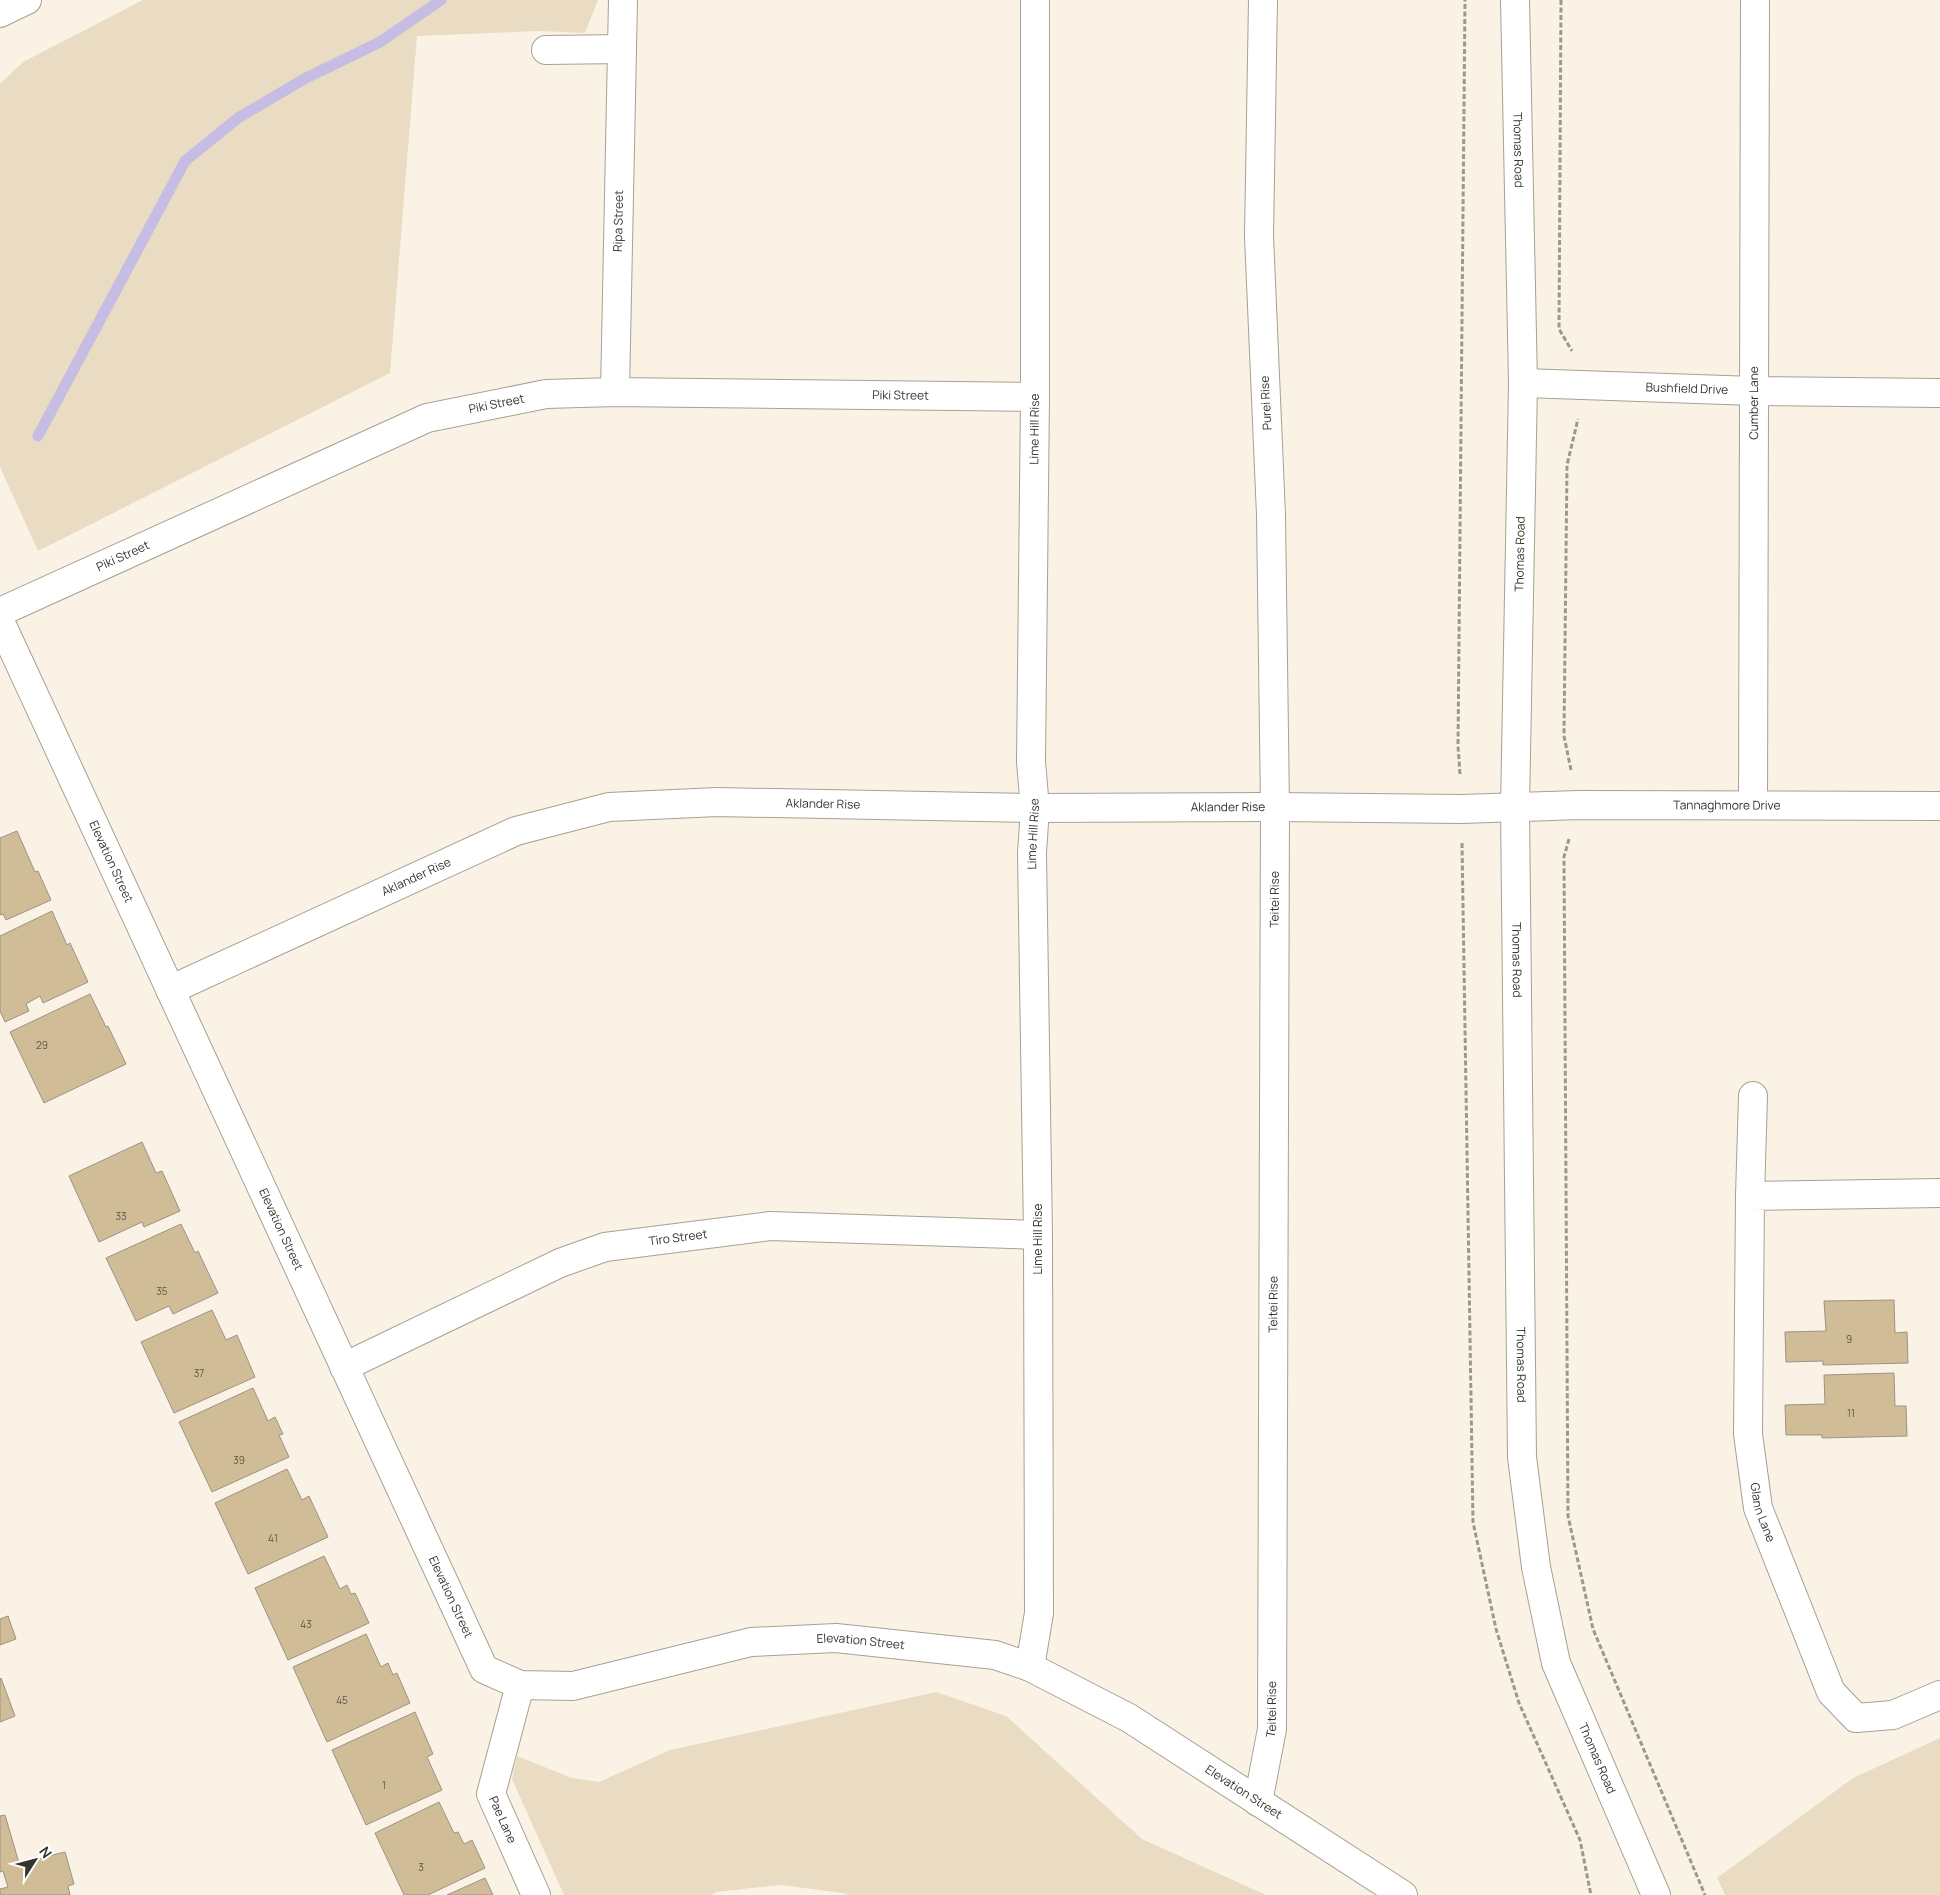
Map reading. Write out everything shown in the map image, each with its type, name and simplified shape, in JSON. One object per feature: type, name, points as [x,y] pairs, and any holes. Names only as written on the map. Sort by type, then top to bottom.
[{"type":"street","points":[[0,12],[27,0]]},
{"type":"street","name":"Ripa Street","points":[[615,392],[623,0]]},
{"type":"street","name":"Lime Hill Rise","points":[[1030,1667],[1039,1613],[1038,1235],[1032,853],[1034,808],[1031,762],[1035,397],[1035,0]]},
{"type":"street","name":"Purei Rise","points":[[1263,0],[1259,236],[1271,515],[1276,807]]},
{"type":"street","name":"Thomas Road","points":[[1515,0],[1523,383],[1515,808],[1522,1457],[1536,1567],[1556,1662],[1656,1895]]},
{"type":"street","name":"Cumber Lane","points":[[1753,804],[1755,0]]},
{"type":"street","points":[[546,50],[622,49]]},
{"type":"street","name":"Bushfield Drive","points":[[1523,383],[1754,391],[1940,392]]},
{"type":"street","name":"Piki Street","points":[[0,612],[427,418],[546,394],[615,392],[1035,397]]},
{"type":"street","name":"Elevation Street","points":[[0,621],[484,1670],[520,1685],[573,1686],[751,1642],[836,1638],[995,1655],[1030,1667],[1129,1718],[1404,1895]]},
{"type":"street","name":"Aklander Rise","points":[[170,990],[516,831],[609,807],[717,802],[1034,808],[1515,808]]},
{"type":"street","name":"Tannaghmore Drive","points":[[1515,808],[1579,805],[1753,804],[1940,806]]},
{"type":"street","name":"Teitei Rise","points":[[1258,1802],[1272,1729],[1276,807]]},
{"type":"street","name":"Glann Lane","points":[[1753,1096],[1750,1196],[1748,1434],[1758,1508],[1831,1692],[1856,1718],[1894,1715],[1940,1695]]},
{"type":"street","points":[[1750,1196],[1940,1194]]},
{"type":"street","name":"Tiro Street","points":[[344,1367],[560,1263],[605,1247],[770,1226],[1038,1235]]},
{"type":"street","name":"Pae Lane","points":[[520,1685],[490,1794],[536,1895]]},
{"type":"path","points":[[1465,0],[1458,746],[1462,809],[1473,1522],[1496,1628],[1519,1703],[1580,1840],[1591,1895]]},
{"type":"path","points":[[1561,0],[1560,329],[1573,352],[1566,384],[1578,418],[1567,465],[1564,736],[1579,805],[1564,857],[1568,1516],[1593,1629],[1704,1895]]},
{"type":"shaded area","points":[[143,0],[598,0],[585,33],[539,31],[417,36],[390,373],[38,551],[0,467],[0,84],[23,62]]},
{"type":"shaded area","points":[[936,1692],[1006,1716],[1142,1839],[1266,1895],[848,1895],[781,1885],[716,1892],[711,1895],[564,1895],[512,1779],[517,1756],[572,1778],[599,1782],[670,1750]]},
{"type":"shaded area","points":[[1940,1738],[1940,1895],[1725,1895],[1717,1878],[1853,1778]]},
{"type":"building","points":[[17,831],[35,872],[38,871],[51,900],[6,920],[3,914],[0,915],[0,838]]},
{"type":"building","points":[[52,911],[67,945],[70,943],[88,982],[43,1003],[40,996],[26,1004],[29,1011],[5,1022],[0,1011],[0,936]]},
{"type":"building","points":[[90,994],[126,1064],[44,1103],[10,1032]]},
{"type":"building","points":[[142,1142],[156,1173],[162,1171],[180,1211],[144,1227],[142,1222],[99,1242],[69,1176]]},
{"type":"building","points":[[181,1224],[195,1253],[198,1251],[218,1293],[173,1314],[169,1306],[136,1321],[106,1258]]},
{"type":"building","points":[[1894,1300],[1895,1333],[1907,1332],[1908,1363],[1823,1365],[1823,1361],[1786,1362],[1785,1332],[1826,1331],[1824,1301]]},
{"type":"building","points":[[212,1310],[226,1340],[237,1335],[255,1377],[174,1413],[141,1342]]},
{"type":"building","points":[[1894,1373],[1895,1406],[1906,1406],[1907,1436],[1822,1438],[1822,1435],[1786,1435],[1785,1405],[1825,1404],[1824,1375]]},
{"type":"building","points":[[253,1388],[268,1421],[275,1417],[283,1434],[279,1435],[289,1457],[212,1492],[179,1422]]},
{"type":"building","points":[[287,1469],[302,1500],[309,1496],[328,1537],[248,1574],[215,1503]]},
{"type":"building","points":[[324,1556],[340,1589],[347,1585],[351,1594],[355,1593],[369,1623],[288,1660],[255,1588]]},
{"type":"building","points":[[8,1616],[16,1639],[0,1645],[0,1619]]},
{"type":"building","points":[[366,1634],[381,1667],[388,1663],[393,1675],[397,1673],[410,1703],[327,1742],[293,1667]]},
{"type":"building","points":[[0,1679],[15,1716],[0,1722]]},
{"type":"building","points":[[415,1712],[433,1754],[427,1757],[442,1790],[366,1825],[332,1750]]},
{"type":"building","points":[[439,1802],[454,1833],[458,1832],[464,1844],[472,1840],[485,1868],[428,1895],[404,1895],[375,1833]]},
{"type":"building","points":[[5,1815],[19,1863],[65,1852],[74,1884],[68,1886],[70,1895],[0,1895],[0,1889],[8,1887],[3,1871],[0,1872],[0,1816]]},
{"type":"building","points":[[485,1878],[493,1895],[447,1895]]},
{"type":"waterway","points":[[38,436],[185,161],[238,118],[304,79],[380,42],[441,0]]}]
